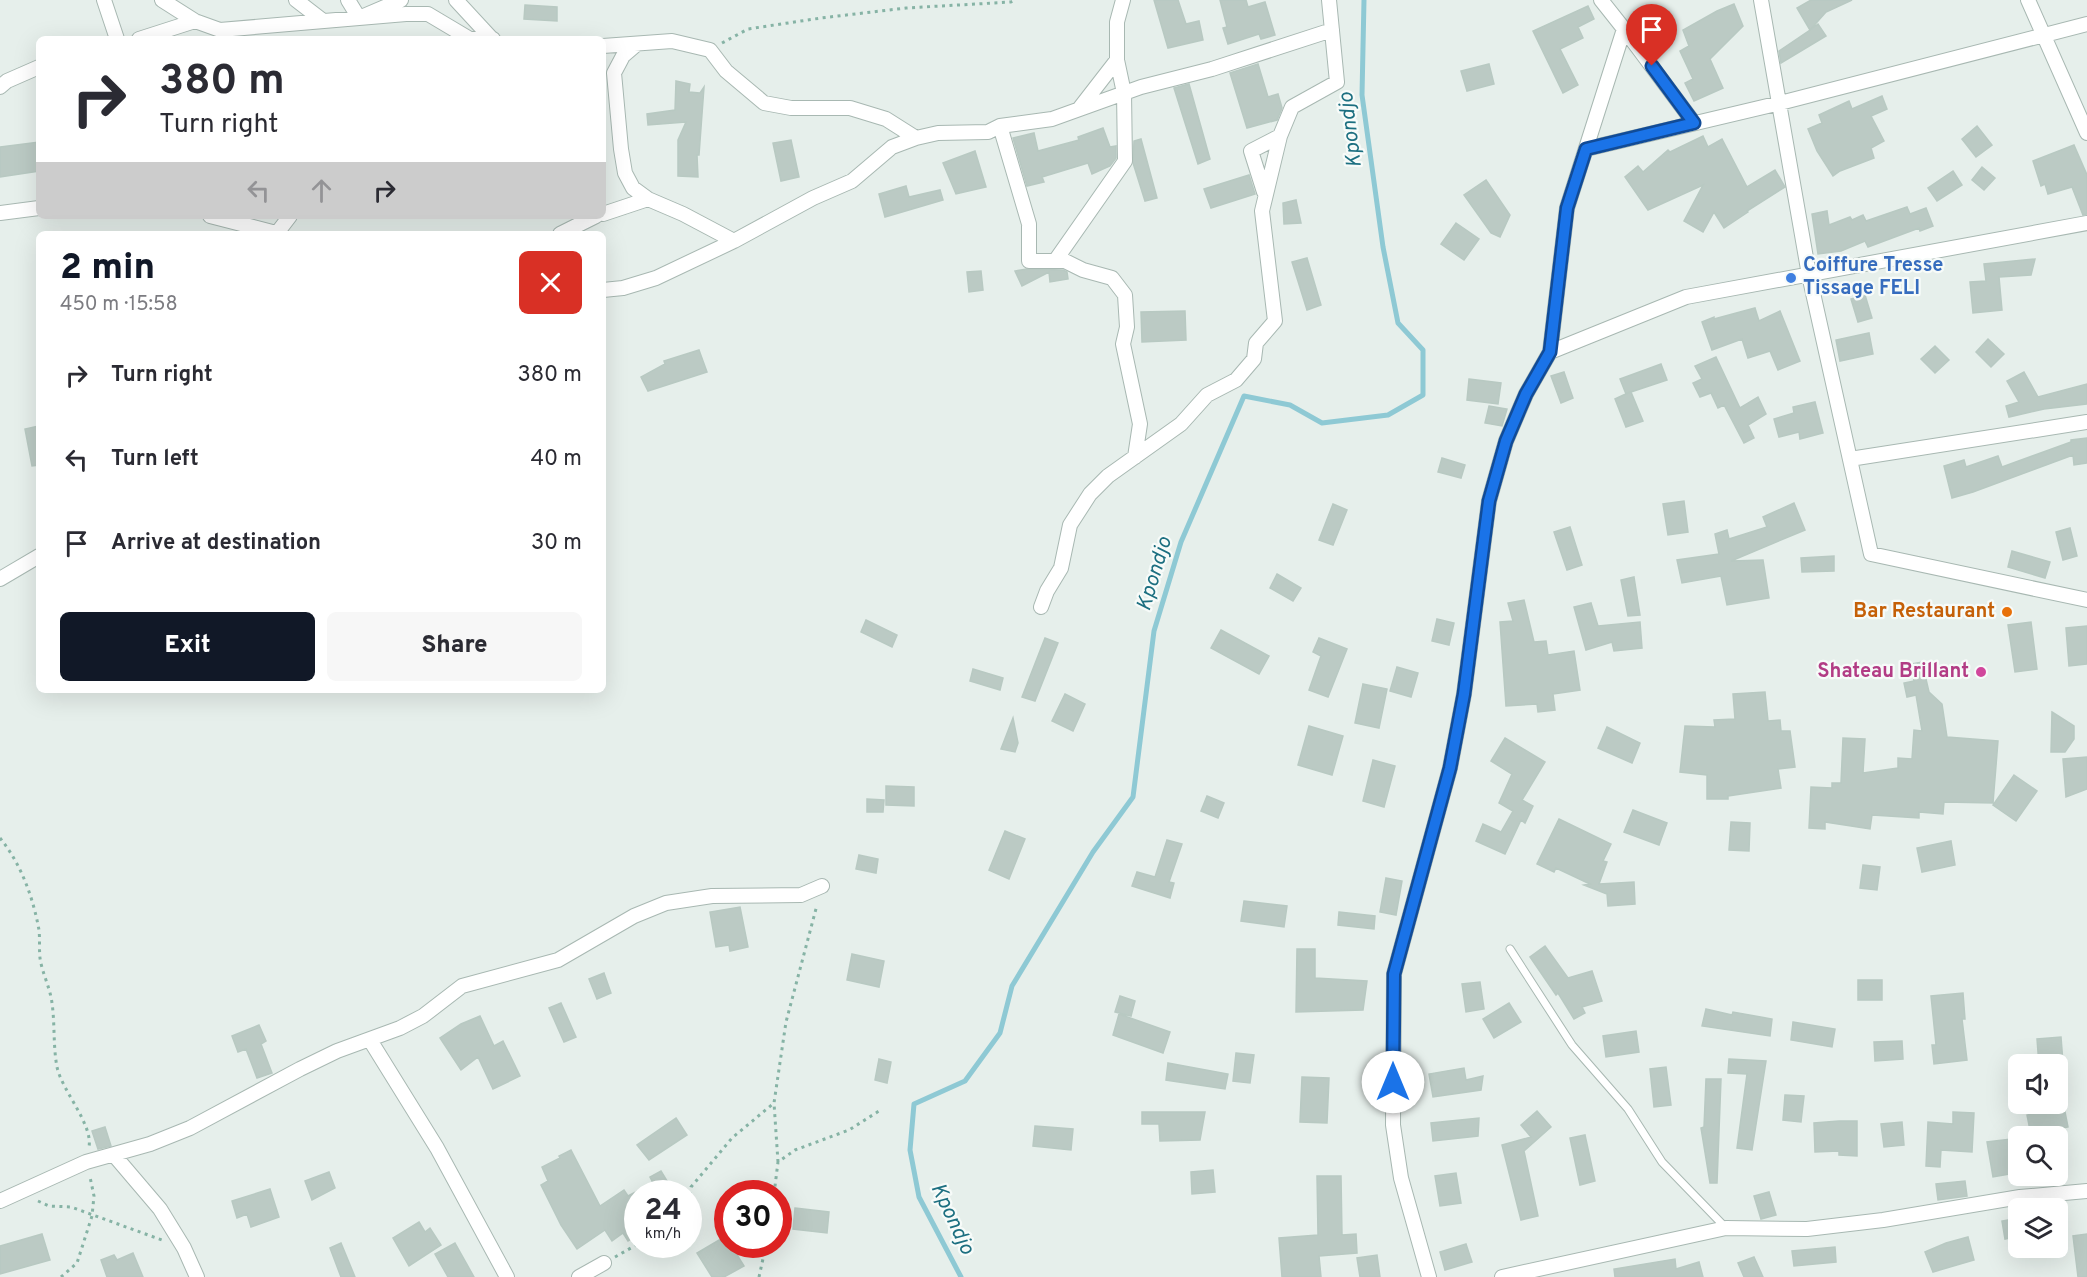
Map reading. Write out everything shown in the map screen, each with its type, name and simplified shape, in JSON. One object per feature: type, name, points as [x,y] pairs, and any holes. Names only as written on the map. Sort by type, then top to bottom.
[{"type":"street","points":[[104,0],[116,36]]},
{"type":"street","points":[[162,0],[195,21],[220,30],[322,20],[428,14],[465,36]]},
{"type":"street","points":[[296,0],[322,20]]},
{"type":"street","points":[[348,0],[359,18]]},
{"type":"street","points":[[359,18],[401,0]]},
{"type":"street","points":[[456,0],[490,36]]},
{"type":"street","points":[[1055,261],[1125,161],[1124,93],[1118,60],[1118,22],[1123,0]]},
{"type":"street","points":[[1041,607],[1047,591],[1061,568],[1071,525],[1090,494],[1108,477],[1181,424],[1207,395],[1236,380],[1254,359],[1256,343],[1275,321],[1262,211],[1280,136],[1292,107],[1336,82],[1329,0]]},
{"type":"street","points":[[1601,0],[1694,123]]},
{"type":"street","points":[[1761,0],[1809,275],[1870,554],[2087,600]]},
{"type":"street","points":[[2028,0],[2087,133]]},
{"type":"street","points":[[148,36],[195,21]]},
{"type":"street","points":[[1586,149],[1780,103],[2087,24]]},
{"type":"street","points":[[1430,1277],[1401,1178],[1393,1125],[1394,974],[1450,768],[1464,694],[1489,501],[1506,441],[1526,394],[1550,352],[1567,208],[1624,29]]},
{"type":"street","points":[[606,290],[623,288],[656,278],[734,241],[813,198],[852,181],[892,147],[916,138],[938,133],[988,132],[1000,126],[1052,119],[1124,93],[1212,69],[1332,30]]},
{"type":"street","points":[[606,46],[672,41],[710,50],[726,71],[764,103],[791,108],[850,108],[886,119],[916,138]]},
{"type":"street","points":[[637,44],[623,56],[614,73],[625,173],[633,188],[648,200],[683,214],[734,241]]},
{"type":"street","points":[[1079,109],[1118,60]]},
{"type":"street","points":[[0,87],[7,81],[36,68]]},
{"type":"street","points":[[1000,126],[1029,224],[1029,261],[1065,261],[1083,270],[1112,278],[1125,295],[1127,327],[1123,344],[1140,424],[1135,457]]},
{"type":"street","points":[[1265,194],[1251,152],[1280,136]]},
{"type":"street","points":[[606,213],[648,200]]},
{"type":"street","points":[[0,213],[36,208]]},
{"type":"street","points":[[221,219],[267,231]]},
{"type":"street","points":[[566,231],[590,219]]},
{"type":"street","points":[[1550,352],[1686,297],[2087,223]]},
{"type":"street","points":[[1850,459],[2087,422]]},
{"type":"street","points":[[0,579],[36,558]]},
{"type":"street","points":[[0,1201],[86,1162],[114,1155],[190,1128],[300,1069],[423,1016],[462,986],[558,960],[634,916],[666,903],[712,896],[801,895],[822,886]]},
{"type":"street","points":[[370,1040],[437,1148],[507,1277]]},
{"type":"street","points":[[114,1155],[160,1209],[184,1248],[197,1277]]},
{"type":"street","points":[[1502,1277],[1726,1228],[1807,1229],[1883,1220],[2020,1197],[2087,1191]]},
{"type":"street","points":[[579,1277],[604,1263]]},
{"type":"lane","points":[[1510,949],[1572,1045],[1628,1109],[1662,1162],[1726,1228]]},
{"type":"path","points":[[710,50],[748,29],[906,9],[1015,0]]},
{"type":"path","points":[[0,838],[14,854],[30,894],[39,931],[40,960],[52,1001],[57,1069],[91,1138],[86,1162],[94,1196],[92,1216],[77,1263],[61,1277]]},
{"type":"path","points":[[776,1180],[778,1162],[774,1103],[786,1022],[822,886]]},
{"type":"path","points":[[697,1180],[732,1138],[774,1103]]},
{"type":"path","points":[[778,1162],[795,1150],[849,1131],[879,1111]]},
{"type":"path","points":[[20,1192],[49,1206],[71,1207],[184,1248]]},
{"type":"path","points":[[604,1263],[624,1252]]},
{"type":"path","points":[[759,1277],[763,1258]]},
{"type":"building","points":[[1154,0],[1178,0],[1186,24],[1199,21],[1203,40],[1168,48]]},
{"type":"building","points":[[1220,0],[1246,0],[1248,7],[1265,2],[1275,35],[1261,39],[1259,34],[1228,44],[1223,28],[1227,27]]},
{"type":"building","points":[[1811,0],[1852,0],[1826,12],[1810,30],[1797,8]]},
{"type":"building","points":[[1734,4],[1743,26],[1710,59],[1723,88],[1694,101],[1685,83],[1693,79],[1680,51],[1689,46],[1683,30]]},
{"type":"building","points":[[525,5],[557,7],[557,21],[524,19]]},
{"type":"building","points":[[1588,6],[1594,19],[1578,27],[1583,38],[1560,49],[1578,85],[1563,93],[1533,31]]},
{"type":"building","points":[[1818,24],[1826,36],[1781,63],[1779,51]]},
{"type":"building","points":[[1258,64],[1268,97],[1278,94],[1282,108],[1277,120],[1247,128],[1230,73]]},
{"type":"building","points":[[1489,64],[1494,84],[1467,91],[1461,71]]},
{"type":"building","points":[[676,81],[690,84],[689,92],[700,93],[704,87],[699,155],[697,155],[698,177],[678,176],[678,140],[686,122],[648,125],[647,114],[675,110]]},
{"type":"building","points":[[1189,84],[1210,159],[1198,164],[1174,88]]},
{"type":"building","points":[[1882,96],[1887,109],[1871,116],[1884,141],[1871,148],[1874,158],[1833,176],[1817,151],[1808,129],[1822,123],[1819,115],[1849,101],[1852,109]]},
{"type":"building","points":[[1977,126],[1992,145],[1976,157],[1962,139]]},
{"type":"building","points":[[1103,128],[1110,147],[1116,146],[1116,158],[1110,166],[1092,174],[1088,163],[1042,177],[1044,182],[1027,186],[1013,138],[1034,133],[1038,151],[1079,140],[1078,137]]},
{"type":"building","points":[[1703,136],[1708,147],[1722,139],[1747,187],[1775,170],[1785,187],[1724,228],[1714,212],[1703,232],[1684,221],[1703,185],[1648,210],[1625,177],[1638,166],[1643,172],[1668,150],[1670,152]]},
{"type":"building","points":[[1141,139],[1157,198],[1145,201],[1133,163],[1134,141]]},
{"type":"building","points":[[791,140],[799,177],[781,181],[773,143]]},
{"type":"building","points":[[36,142],[36,171],[0,177],[0,147]]},
{"type":"building","points":[[2074,145],[2087,175],[2087,214],[2083,215],[2072,187],[2048,194],[2045,184],[2041,186],[2033,161]]},
{"type":"building","points":[[975,151],[986,187],[956,194],[943,163]]},
{"type":"building","points":[[1982,167],[1995,178],[1984,190],[1972,180]]},
{"type":"building","points":[[1953,171],[1962,185],[1937,201],[1928,188]]},
{"type":"building","points":[[1249,175],[1255,194],[1211,208],[1204,189]]},
{"type":"building","points":[[1486,180],[1510,215],[1500,237],[1491,233],[1464,195]]},
{"type":"building","points":[[906,186],[909,197],[940,190],[943,200],[885,217],[879,194]]},
{"type":"building","points":[[1296,200],[1301,223],[1284,224],[1283,203]]},
{"type":"building","points":[[1907,207],[1910,214],[1926,208],[1933,226],[1920,231],[1919,228],[1868,247],[1865,241],[1841,251],[1818,254],[1812,214],[1827,211],[1829,225],[1863,215],[1866,221]]},
{"type":"building","points":[[1456,223],[1479,239],[1464,260],[1441,244]]},
{"type":"building","points":[[1307,258],[1321,305],[1307,310],[1292,262]]},
{"type":"building","points":[[2035,259],[2031,275],[1999,277],[2002,310],[1973,313],[1970,282],[1986,281],[1984,264]]},
{"type":"building","points":[[1063,270],[1067,272],[1068,279],[1050,282],[1049,272],[1022,286],[1015,271]]},
{"type":"building","points":[[981,271],[983,290],[969,292],[967,272]]},
{"type":"building","points":[[1865,295],[1872,318],[1858,322],[1851,299]]},
{"type":"building","points":[[1755,308],[1759,321],[1780,311],[1800,361],[1778,370],[1770,351],[1748,358],[1742,339],[1712,350],[1702,322]]},
{"type":"building","points":[[1185,311],[1186,340],[1142,342],[1141,312]]},
{"type":"building","points":[[1869,333],[1873,354],[1840,361],[1836,340]]},
{"type":"building","points":[[1988,339],[2004,354],[1991,367],[1976,352]]},
{"type":"building","points":[[1935,346],[1949,360],[1935,373],[1921,359]]},
{"type":"building","points":[[699,350],[707,372],[648,391],[641,377],[665,364],[664,361]]},
{"type":"building","points":[[1716,357],[1740,408],[1758,397],[1766,414],[1748,425],[1754,438],[1744,443],[1724,405],[1718,408],[1711,393],[1700,397],[1693,383],[1702,379],[1695,366]]},
{"type":"building","points":[[1661,364],[1667,380],[1631,392],[1643,421],[1626,427],[1615,399],[1626,394],[1620,379]]},
{"type":"building","points":[[1564,372],[1573,398],[1561,403],[1551,376]]},
{"type":"building","points":[[2024,372],[2038,397],[2087,384],[2087,404],[2044,409],[2009,417],[2006,406],[2019,402],[2007,381]]},
{"type":"building","points":[[1469,379],[1501,383],[1498,404],[1467,400]]},
{"type":"building","points":[[1815,402],[1823,433],[1800,439],[1799,432],[1779,437],[1774,419],[1794,413],[1793,407]]},
{"type":"building","points":[[1489,406],[1507,409],[1502,426],[1485,423]]},
{"type":"building","points":[[36,427],[36,465],[32,466],[25,429]]},
{"type":"building","points":[[2087,438],[2087,463],[2074,465],[2073,455],[1952,498],[1944,466],[1964,460],[1966,467],[1998,456],[2002,467],[2071,442],[2071,440]]},
{"type":"building","points":[[1442,458],[1465,465],[1461,478],[1438,472]]},
{"type":"building","points":[[1684,501],[1688,532],[1668,535],[1663,504]]},
{"type":"building","points":[[1794,503],[1805,530],[1731,561],[1763,560],[1769,598],[1727,605],[1721,576],[1682,583],[1677,560],[1719,554],[1715,534],[1727,530],[1729,539],[1767,527],[1763,517]]},
{"type":"building","points":[[1333,504],[1347,510],[1333,545],[1319,540]]},
{"type":"building","points":[[1570,527],[1582,565],[1567,570],[1554,532]]},
{"type":"building","points":[[2070,528],[2077,556],[2063,560],[2056,532]]},
{"type":"building","points":[[2012,551],[2050,562],[2045,578],[2008,567]]},
{"type":"building","points":[[1834,556],[1834,571],[1802,572],[1801,558]]},
{"type":"building","points":[[1277,574],[1301,588],[1293,601],[1270,588]]},
{"type":"building","points":[[1634,577],[1640,615],[1628,616],[1621,580]]},
{"type":"building","points":[[1524,600],[1534,642],[1546,641],[1548,655],[1574,651],[1580,690],[1553,694],[1555,710],[1538,712],[1537,704],[1506,706],[1500,622],[1513,621],[1508,603]]},
{"type":"building","points":[[1591,603],[1598,626],[1640,622],[1642,648],[1614,651],[1612,642],[1586,650],[1574,607]]},
{"type":"building","points":[[1437,619],[1454,623],[1449,645],[1432,641]]},
{"type":"building","points":[[866,620],[897,635],[892,647],[861,632]]},
{"type":"building","points":[[2031,622],[2037,669],[2015,672],[2008,625]]},
{"type":"building","points":[[2087,626],[2087,664],[2069,666],[2066,628]]},
{"type":"building","points":[[1221,630],[1269,656],[1259,674],[1211,648]]},
{"type":"building","points":[[1045,638],[1058,643],[1035,701],[1022,697]]},
{"type":"building","points":[[1319,638],[1347,649],[1328,697],[1309,690],[1321,656],[1313,652]]},
{"type":"building","points":[[1922,662],[1929,692],[1942,704],[1947,737],[1998,741],[1993,803],[1944,802],[1943,814],[1919,812],[1919,818],[1872,815],[1870,829],[1825,822],[1825,829],[1809,828],[1811,787],[1832,788],[1832,783],[1841,783],[1843,738],[1865,739],[1863,773],[1898,768],[1898,758],[1912,759],[1914,730],[1922,731],[1916,695],[1907,697],[1904,683],[1914,681],[1911,664]]},
{"type":"building","points":[[1397,667],[1418,673],[1411,697],[1390,691]]},
{"type":"building","points":[[973,669],[1003,678],[1000,690],[970,681]]},
{"type":"building","points":[[1363,684],[1387,689],[1379,728],[1355,723]]},
{"type":"building","points":[[1765,692],[1768,721],[1780,720],[1781,731],[1790,731],[1795,767],[1778,769],[1781,788],[1728,796],[1728,799],[1707,799],[1707,775],[1680,772],[1685,726],[1715,727],[1714,720],[1735,719],[1733,694]]},
{"type":"building","points":[[1065,694],[1085,704],[1073,731],[1052,721]]},
{"type":"building","points":[[2052,712],[2074,726],[2074,739],[2065,752],[2051,752]]},
{"type":"building","points":[[1013,718],[1018,743],[1015,752],[1001,749]]},
{"type":"building","points":[[1309,726],[1343,736],[1332,775],[1298,765]]},
{"type":"building","points":[[1607,727],[1640,743],[1632,763],[1598,748]]},
{"type":"building","points":[[1505,738],[1545,762],[1522,800],[1533,806],[1525,823],[1521,820],[1505,854],[1476,841],[1483,824],[1501,832],[1513,811],[1499,803],[1512,774],[1491,761]]},
{"type":"building","points":[[2087,757],[2087,789],[2066,797],[2063,759]]},
{"type":"building","points":[[1373,760],[1395,766],[1384,807],[1363,801]]},
{"type":"building","points":[[2014,775],[2037,791],[2016,821],[1993,805]]},
{"type":"building","points":[[886,786],[914,787],[914,806],[886,805]]},
{"type":"building","points":[[1207,796],[1224,803],[1218,818],[1201,811]]},
{"type":"building","points":[[867,799],[884,800],[883,812],[867,812]]},
{"type":"building","points":[[1633,810],[1667,823],[1659,845],[1624,832]]},
{"type":"building","points":[[1559,819],[1611,844],[1603,861],[1607,862],[1599,884],[1634,882],[1635,904],[1608,906],[1607,894],[1584,885],[1590,884],[1556,868],[1554,872],[1537,864]]},
{"type":"building","points":[[1731,822],[1750,823],[1749,851],[1729,850]]},
{"type":"building","points":[[1005,831],[1025,839],[1009,879],[989,870]]},
{"type":"building","points":[[1167,840],[1182,844],[1169,882],[1174,883],[1170,898],[1132,886],[1137,872],[1155,877]]},
{"type":"building","points":[[1951,841],[1955,865],[1922,872],[1917,848]]},
{"type":"building","points":[[859,855],[878,859],[876,873],[856,869]]},
{"type":"building","points":[[1863,865],[1880,867],[1877,890],[1860,888]]},
{"type":"building","points":[[1386,878],[1402,881],[1396,915],[1380,912]]},
{"type":"building","points":[[1244,901],[1287,906],[1284,927],[1241,921]]},
{"type":"building","points":[[740,907],[748,947],[730,951],[729,945],[716,947],[710,912]]},
{"type":"building","points":[[1339,912],[1375,916],[1374,929],[1338,925]]},
{"type":"building","points":[[1545,946],[1568,978],[1592,971],[1602,1001],[1582,1007],[1585,1013],[1574,1019],[1558,993],[1556,995],[1530,957]]},
{"type":"building","points":[[1297,949],[1315,949],[1315,978],[1367,981],[1363,1010],[1296,1012]]},
{"type":"building","points":[[852,954],[884,961],[879,987],[847,980]]},
{"type":"building","points":[[604,973],[611,993],[597,999],[589,979]]},
{"type":"building","points":[[1858,980],[1882,980],[1882,1000],[1858,1000]]},
{"type":"building","points":[[1480,982],[1484,1009],[1466,1012],[1462,984]]},
{"type":"building","points":[[1963,993],[1965,1019],[1962,1019],[1967,1060],[1934,1064],[1932,1045],[1936,1045],[1931,996]]},
{"type":"building","points":[[1120,996],[1135,1001],[1131,1016],[1115,1012]]},
{"type":"building","points":[[561,1003],[576,1037],[564,1042],[549,1008]]},
{"type":"building","points":[[1509,1003],[1521,1022],[1494,1038],[1483,1019]]},
{"type":"building","points":[[1706,1009],[1732,1015],[1733,1012],[1772,1019],[1770,1036],[1702,1026]]},
{"type":"building","points":[[1119,1014],[1170,1032],[1163,1053],[1113,1035]]},
{"type":"building","points":[[480,1016],[494,1046],[503,1041],[520,1076],[493,1089],[478,1057],[461,1070],[440,1038],[461,1024]]},
{"type":"building","points":[[1793,1022],[1835,1029],[1832,1047],[1791,1040]]},
{"type":"building","points":[[259,1025],[266,1041],[261,1044],[272,1073],[257,1078],[246,1049],[238,1052],[232,1036]]},
{"type":"building","points":[[1636,1031],[1639,1052],[1606,1057],[1603,1036]]},
{"type":"building","points":[[2061,1037],[2062,1054],[2038,1054],[2037,1039]]},
{"type":"building","points":[[1902,1041],[1903,1059],[1875,1061],[1874,1042]]},
{"type":"building","points":[[1236,1053],[1254,1055],[1250,1083],[1233,1081]]},
{"type":"building","points":[[879,1059],[891,1062],[887,1083],[875,1080]]},
{"type":"building","points":[[1729,1059],[1766,1061],[1752,1150],[1737,1148],[1747,1074],[1728,1073]]},
{"type":"building","points":[[1168,1063],[1228,1074],[1225,1089],[1166,1080]]},
{"type":"building","points":[[1666,1067],[1671,1105],[1654,1107],[1650,1069]]},
{"type":"building","points":[[1464,1068],[1466,1080],[1483,1076],[1481,1090],[1433,1097],[1429,1074]]},
{"type":"building","points":[[1302,1077],[1329,1078],[1327,1123],[1300,1122]]},
{"type":"building","points":[[1706,1079],[1721,1079],[1717,1183],[1710,1183],[1701,1128],[1704,1127]]},
{"type":"building","points":[[1785,1095],[1804,1096],[1801,1122],[1783,1120]]},
{"type":"building","points":[[1537,1111],[1551,1127],[1524,1151],[1538,1216],[1521,1220],[1502,1145],[1531,1137],[1521,1125]]},
{"type":"building","points":[[1142,1112],[1205,1112],[1200,1140],[1160,1141],[1159,1124],[1142,1124]]},
{"type":"building","points":[[1953,1112],[1974,1113],[1972,1152],[1941,1150],[1940,1167],[1926,1166],[1928,1122],[1953,1124]]},
{"type":"building","points":[[2065,1114],[2068,1126],[2029,1126],[2027,1115]]},
{"type":"building","points":[[676,1118],[687,1135],[649,1160],[637,1145]]},
{"type":"building","points":[[1479,1118],[1478,1136],[1433,1141],[1431,1123]]},
{"type":"building","points":[[1857,1121],[1857,1156],[1839,1155],[1839,1151],[1815,1152],[1814,1123]]},
{"type":"building","points":[[1902,1122],[1904,1145],[1884,1147],[1881,1124]]},
{"type":"building","points":[[1035,1126],[1073,1129],[1071,1150],[1033,1146]]},
{"type":"building","points":[[105,1127],[111,1146],[98,1149],[92,1131]]},
{"type":"building","points":[[1585,1135],[1595,1181],[1580,1185],[1570,1138]]},
{"type":"building","points":[[2008,1139],[2008,1174],[1993,1177],[1987,1142]]},
{"type":"building","points":[[571,1150],[600,1206],[624,1190],[624,1235],[623,1233],[612,1241],[605,1230],[577,1249],[561,1225],[541,1185],[548,1181],[542,1167],[560,1158],[559,1156]]},
{"type":"building","points":[[1213,1170],[1215,1192],[1192,1194],[1191,1172]]},
{"type":"building","points":[[661,1171],[666,1180],[652,1180],[650,1177]]},
{"type":"building","points":[[329,1172],[335,1188],[312,1200],[305,1181]]},
{"type":"building","points":[[1456,1173],[1461,1203],[1440,1206],[1435,1176]]},
{"type":"building","points":[[1317,1176],[1341,1176],[1342,1235],[1356,1234],[1357,1253],[1319,1256],[1321,1277],[1282,1277],[1279,1238],[1318,1235]]},
{"type":"building","points":[[1965,1181],[1967,1196],[1938,1200],[1936,1184]]},
{"type":"building","points":[[270,1189],[279,1217],[251,1227],[247,1214],[237,1218],[232,1201]]},
{"type":"building","points":[[1769,1192],[1776,1215],[1761,1219],[1754,1196]]},
{"type":"building","points":[[795,1208],[829,1212],[827,1233],[793,1229]]},
{"type":"building","points":[[2008,1220],[2008,1238],[2005,1239],[2002,1221]]},
{"type":"building","points":[[419,1222],[425,1232],[430,1228],[441,1245],[409,1266],[393,1238]]},
{"type":"building","points":[[42,1234],[50,1260],[0,1274],[0,1246]]},
{"type":"building","points":[[2087,1234],[2087,1277],[2078,1277],[2073,1236]]},
{"type":"building","points":[[1968,1237],[1974,1260],[1933,1272],[1925,1252]]},
{"type":"building","points":[[341,1243],[355,1277],[341,1277],[330,1248]]},
{"type":"building","points":[[455,1243],[474,1277],[448,1277],[435,1254]]},
{"type":"building","points":[[714,1243],[714,1258],[739,1258],[744,1266],[724,1277],[712,1277],[700,1258],[702,1258],[702,1250]]},
{"type":"building","points":[[1466,1244],[1472,1262],[1445,1270],[1440,1252]]},
{"type":"building","points":[[1835,1247],[1836,1262],[1794,1266],[1792,1251]]},
{"type":"building","points":[[133,1253],[143,1277],[107,1277],[101,1260],[114,1255],[117,1260]]},
{"type":"building","points":[[1377,1255],[1380,1277],[1360,1277],[1357,1258]]},
{"type":"building","points":[[1754,1257],[1763,1277],[1744,1277],[1738,1263]]},
{"type":"building","points":[[1675,1259],[1676,1269],[1699,1262],[1703,1277],[1615,1277],[1614,1269]]},
{"type":"waterway","name":"Kpondjo","points":[[961,1277],[919,1197],[910,1150],[914,1104],[965,1081],[1000,1033],[1012,986],[1093,852],[1133,797],[1154,631],[1181,542],[1244,396],[1290,405],[1322,423],[1388,415],[1423,395],[1423,350],[1398,323],[1383,247],[1362,95],[1364,0]]},
{"type":"place","name":"Coiffure Tresse Tissage FELI","points":[[1791,278]]},
{"type":"place","name":"Bar Restaurant","points":[[2007,612]]},
{"type":"place","name":"Shateau Brillant","points":[[1981,672]]},
{"type":"route","points":[[1393,1082],[1394,974],[1450,768],[1464,694],[1489,501],[1506,441],[1526,394],[1550,352],[1567,208],[1586,149],[1694,123],[1652,66]]}]
